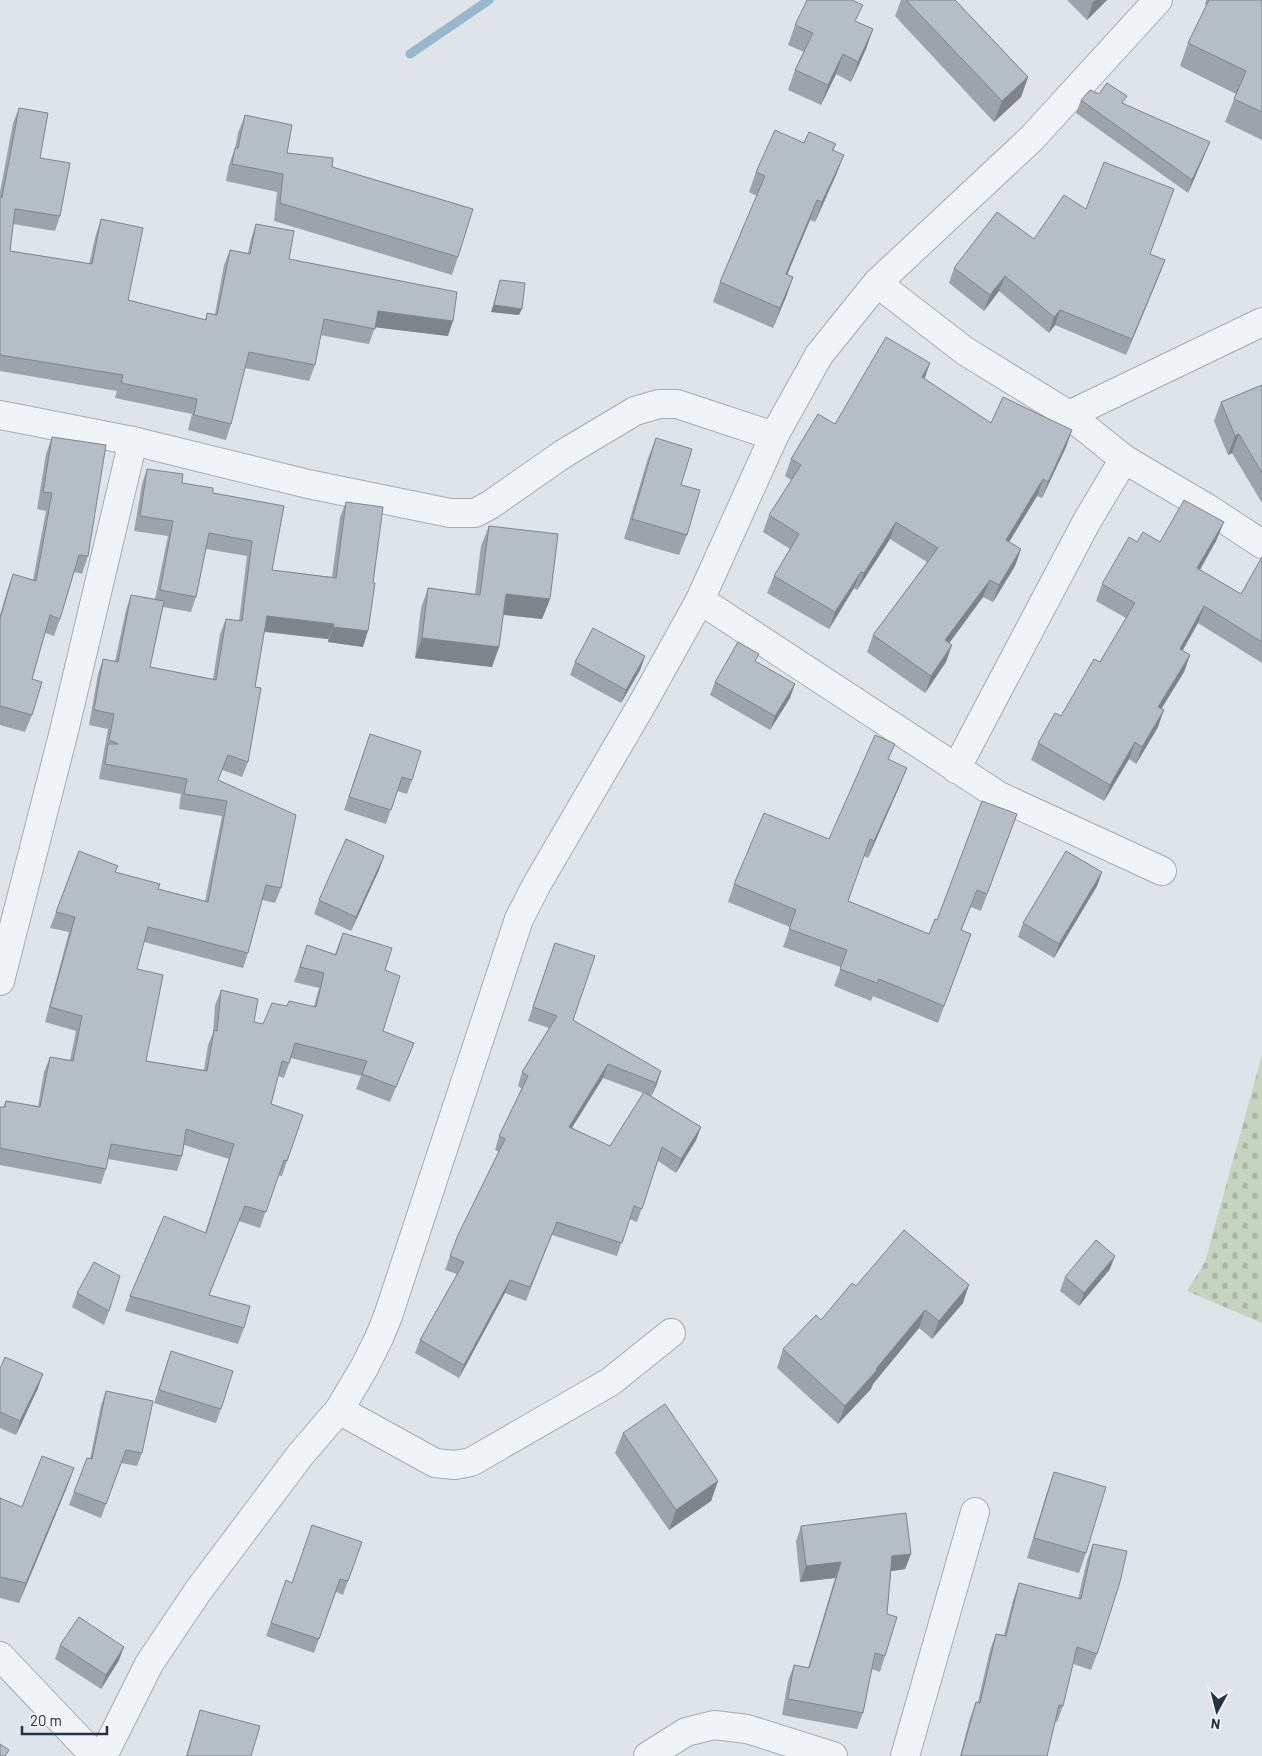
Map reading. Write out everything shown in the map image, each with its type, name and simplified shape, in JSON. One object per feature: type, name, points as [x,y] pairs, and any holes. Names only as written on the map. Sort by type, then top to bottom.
[{"type":"street","points":[[103,1756],[149,1664],[198,1591],[301,1454],[339,1410],[364,1368],[388,1316],[519,919],[537,884],[644,701],[700,600],[774,436],[819,355],[877,283],[1032,138],[1158,0]]},
{"type":"street","points":[[877,283],[965,351],[1069,415],[1124,459],[1207,508],[1262,544]]},
{"type":"street","points":[[1069,415],[1262,322]]},
{"type":"street","points":[[0,414],[132,441],[308,484],[450,513],[475,513],[490,506],[562,454],[635,411],[659,404],[677,404],[774,436]]},
{"type":"street","points":[[0,981],[64,730],[132,441]]},
{"type":"street","points":[[956,769],[1087,522],[1124,459]]},
{"type":"street","points":[[700,600],[999,796],[1162,871]]},
{"type":"street","points":[[339,1410],[435,1463],[455,1465],[471,1462],[610,1382],[671,1333]]},
{"type":"street","points":[[905,1756],[975,1512]]},
{"type":"street","points":[[0,1656],[95,1756]]},
{"type":"street","points":[[648,1756],[686,1732],[714,1725],[746,1729],[833,1756]]},
{"type":"green space","points":[[1262,1055],[1262,1323],[1187,1291],[1205,1262]]},
{"type":"building","points":[[807,0],[852,0],[863,5],[855,21],[873,29],[858,62],[843,54],[828,85],[795,70],[813,33],[795,25]]},
{"type":"building","points":[[906,0],[955,0],[1028,77],[1002,101]]},
{"type":"building","points":[[1209,0],[1262,0],[1262,112],[1234,99],[1246,71],[1188,43]]},
{"type":"building","points":[[1107,83],[1127,96],[1122,103],[1210,142],[1192,180],[1081,100],[1090,90],[1099,94]]},
{"type":"building","points":[[19,108],[48,113],[40,158],[70,163],[60,216],[15,209],[10,251],[92,264],[101,219],[143,228],[128,300],[206,320],[207,313],[217,315],[230,250],[250,254],[256,224],[294,231],[289,259],[457,292],[453,321],[378,311],[375,329],[324,319],[315,365],[249,352],[231,424],[194,415],[197,399],[121,383],[123,375],[0,355],[0,197],[2,197]]},
{"type":"building","points":[[245,115],[292,125],[287,153],[333,158],[332,167],[473,209],[458,257],[280,203],[283,174],[232,164],[235,148],[238,148]]},
{"type":"building","points":[[775,130],[804,143],[809,132],[836,144],[832,150],[844,155],[822,202],[817,200],[786,274],[793,277],[780,308],[720,282],[765,176],[756,172]]},
{"type":"building","points":[[1104,162],[1174,189],[1150,254],[1165,260],[1132,339],[1060,310],[1054,317],[1005,276],[990,295],[954,268],[997,212],[1034,239],[1064,195],[1086,209]]},
{"type":"building","points":[[500,280],[525,283],[522,309],[494,305]]},
{"type":"building","points":[[886,337],[930,363],[922,377],[991,423],[1003,397],[1072,430],[1048,482],[1043,479],[1006,540],[1021,549],[999,585],[990,580],[945,640],[952,645],[931,676],[873,635],[938,548],[896,522],[864,573],[861,572],[835,612],[774,576],[799,534],[769,515],[801,465],[791,459],[818,414],[835,424]]},
{"type":"building","points":[[1262,385],[1262,473],[1239,434],[1235,436],[1221,402]]},
{"type":"building","points":[[52,437],[106,445],[88,556],[79,555],[60,619],[50,615],[32,679],[42,682],[32,715],[0,706],[0,619],[13,574],[36,581],[52,493],[43,492]]},
{"type":"building","points":[[656,438],[692,449],[681,485],[700,490],[687,535],[632,519]]},
{"type":"building","points":[[147,469],[183,474],[182,483],[213,488],[213,493],[284,506],[272,570],[336,578],[346,502],[383,507],[368,631],[333,627],[334,624],[267,616],[255,687],[261,688],[248,762],[228,755],[218,780],[296,815],[281,888],[266,885],[248,953],[148,927],[137,969],[163,975],[146,1061],[207,1071],[214,1030],[217,1031],[221,990],[258,999],[254,1022],[263,1024],[272,1003],[287,1006],[289,1001],[316,1007],[324,973],[300,967],[307,945],[336,955],[343,933],[392,948],[385,970],[400,976],[383,1031],[414,1043],[396,1087],[362,1074],[367,1061],[295,1043],[289,1063],[282,1061],[271,1104],[303,1115],[287,1161],[284,1160],[266,1212],[245,1206],[209,1295],[250,1306],[244,1328],[130,1296],[164,1216],[206,1233],[234,1144],[186,1129],[182,1156],[111,1144],[106,1169],[0,1148],[0,1107],[5,1107],[6,1101],[40,1107],[50,1057],[73,1061],[82,1016],[50,1007],[75,917],[56,912],[79,851],[118,866],[115,872],[160,884],[158,889],[208,902],[227,801],[184,794],[187,779],[105,764],[108,744],[118,744],[109,740],[114,714],[94,710],[103,659],[118,662],[131,595],[164,601],[150,667],[216,680],[226,619],[242,621],[252,541],[209,533],[196,597],[160,590],[173,521],[140,516]]},
{"type":"building","points":[[1184,500],[1224,522],[1197,568],[1241,594],[1262,557],[1262,642],[1204,606],[1180,649],[1190,655],[1158,707],[1164,710],[1142,747],[1135,742],[1110,785],[1038,743],[1055,713],[1061,716],[1094,659],[1100,662],[1135,603],[1102,584],[1129,537],[1137,542],[1143,532],[1160,542]]},
{"type":"building","points":[[489,526],[558,534],[550,599],[506,594],[499,647],[422,638],[428,588],[480,595]]},
{"type":"building","points":[[593,628],[645,656],[626,690],[575,662]]},
{"type":"building","points":[[738,642],[759,654],[755,661],[795,684],[775,716],[715,682]]},
{"type":"building","points":[[370,734],[421,751],[412,780],[402,777],[391,810],[349,797]]},
{"type":"building","points":[[875,735],[895,744],[888,759],[907,768],[874,841],[870,839],[848,901],[929,934],[935,919],[937,920],[982,801],[1017,814],[987,894],[977,890],[961,930],[971,934],[944,1006],[879,979],[877,983],[840,969],[847,950],[789,929],[796,910],[734,884],[764,813],[829,839]]},
{"type":"building","points":[[346,839],[384,856],[356,917],[319,900]]},
{"type":"building","points":[[1066,851],[1102,872],[1059,944],[1023,923]]},
{"type":"building","points":[[555,943],[595,956],[573,1020],[661,1071],[656,1083],[608,1064],[569,1127],[610,1146],[644,1092],[701,1127],[681,1159],[662,1147],[642,1209],[634,1206],[622,1243],[557,1222],[530,1287],[510,1280],[464,1365],[420,1340],[464,1262],[450,1256],[458,1235],[505,1139],[499,1136],[528,1076],[522,1072],[557,1016],[533,1007]]},
{"type":"building","points":[[904,1230],[969,1285],[939,1321],[925,1310],[877,1370],[845,1406],[783,1349],[816,1315],[821,1320],[852,1283],[856,1286]]},
{"type":"building","points":[[1096,1240],[1115,1256],[1084,1293],[1065,1277]]},
{"type":"building","points":[[94,1262],[120,1276],[109,1311],[77,1293]]},
{"type":"building","points":[[171,1351],[233,1371],[221,1409],[159,1390]]},
{"type":"building","points":[[5,1357],[43,1374],[20,1421],[0,1412],[0,1369]]},
{"type":"building","points":[[106,1391],[153,1401],[142,1453],[126,1450],[106,1504],[74,1492],[87,1458],[92,1459]]},
{"type":"building","points":[[665,1404],[718,1481],[676,1510],[623,1433]]},
{"type":"building","points":[[42,1456],[74,1468],[26,1583],[0,1577],[0,1498],[22,1507]]},
{"type":"building","points":[[1054,1472],[1106,1487],[1086,1553],[1034,1538]]},
{"type":"building","points":[[906,1513],[911,1554],[892,1556],[887,1614],[897,1617],[885,1656],[875,1653],[863,1713],[788,1699],[794,1665],[809,1668],[841,1562],[806,1566],[801,1526]]},
{"type":"building","points":[[312,1525],[362,1542],[348,1581],[340,1579],[319,1639],[271,1623],[286,1580],[292,1583]]},
{"type":"building","points":[[1093,1544],[1127,1551],[1120,1582],[1097,1654],[1077,1647],[1063,1706],[1059,1705],[1047,1756],[961,1756],[976,1702],[980,1703],[996,1634],[1006,1636],[1019,1583],[1081,1599]]},
{"type":"building","points":[[79,1617],[124,1647],[106,1675],[60,1645]]},
{"type":"building","points":[[200,1710],[260,1726],[251,1756],[187,1756]]},
{"type":"building","points":[[0,1744],[9,1750],[5,1756],[0,1756]]},
{"type":"waterway","points":[[410,54],[489,0]]}]
